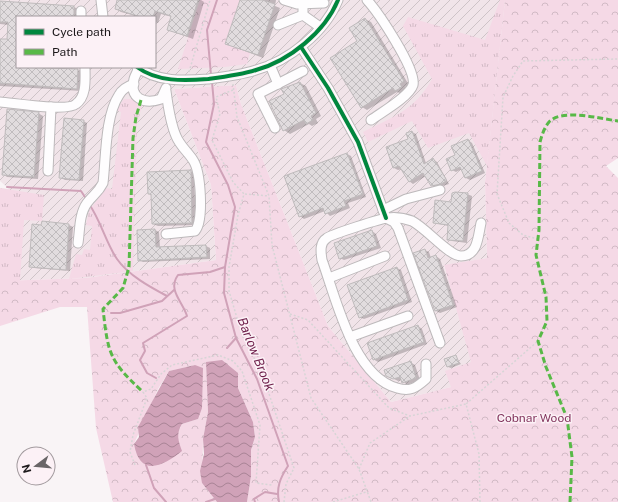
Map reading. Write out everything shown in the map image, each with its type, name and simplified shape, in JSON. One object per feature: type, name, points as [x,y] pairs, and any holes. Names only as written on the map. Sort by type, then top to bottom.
[{"type":"street","points":[[101,0],[103,16]]},
{"type":"street","points":[[140,68],[165,79],[197,80],[230,76],[257,70],[270,65],[301,47],[320,27],[336,3],[323,2],[304,4],[284,0]]},
{"type":"street","points":[[367,0],[379,12],[411,70],[413,84],[409,92],[371,120]]},
{"type":"street","points":[[303,16],[304,4]]},
{"type":"street","points":[[303,16],[320,27]]},
{"type":"street","points":[[278,25],[303,16]]},
{"type":"street","points":[[301,47],[328,88],[358,142],[385,214],[398,228],[440,343]]},
{"type":"street","points":[[270,65],[278,84]]},
{"type":"street","points":[[0,102],[65,108],[78,103],[85,90],[84,68]]},
{"type":"street","points":[[138,68],[134,80],[134,92],[141,100],[151,103],[161,99],[166,91]]},
{"type":"street","points":[[275,128],[258,94],[303,71]]},
{"type":"street","points":[[165,79],[175,134],[180,145],[193,160],[199,172],[200,222],[195,231],[166,234]]},
{"type":"street","points":[[78,243],[82,214],[88,203],[97,194],[103,184],[113,107],[119,94],[126,87],[134,84]]},
{"type":"street","points":[[48,171],[51,107]]},
{"type":"street","points":[[426,364],[426,379],[417,387],[406,391],[392,387],[380,381],[363,362],[350,337],[321,252],[323,242],[327,237],[385,214],[406,199],[440,190]]},
{"type":"street","points":[[385,214],[411,221],[428,231],[446,249],[460,256],[468,255],[476,248],[481,223]]},
{"type":"street","points":[[329,278],[385,256]]},
{"type":"street","points":[[350,337],[408,316]]},
{"type":"path","points":[[190,66],[210,0]]},
{"type":"path","points":[[538,239],[523,236],[509,223],[497,194],[503,97],[522,61],[618,59]]},
{"type":"path","points":[[269,196],[244,194],[233,182],[212,140],[220,114],[216,97],[233,90],[237,117],[269,196],[272,245],[311,398],[359,469],[366,492],[371,502]]},
{"type":"path","points":[[244,194],[238,215],[229,267],[229,290],[242,335],[262,373],[294,468],[286,484],[284,502]]},
{"type":"path","points":[[480,502],[479,454],[466,404],[490,385],[538,341]]},
{"type":"path","points":[[135,465],[130,452],[133,436],[147,398],[143,392],[151,389],[161,374],[172,365],[218,355],[234,361],[242,371],[260,425],[256,483],[272,485]]},
{"type":"path","points":[[359,469],[370,443],[410,416]]},
{"type":"path","points":[[333,502],[366,492]]},
{"type":"shaded area","points":[[0,0],[505,0],[485,182],[487,258],[444,266],[472,362],[451,387],[391,402],[328,326],[241,104],[236,85],[174,89],[211,185],[216,260],[85,278],[0,281],[0,188],[9,189],[0,181]]},
{"type":"green space","points":[[200,0],[240,0],[225,44],[250,53],[247,64],[225,67],[178,69]]},
{"type":"green space","points":[[500,0],[505,0],[487,166],[469,133],[428,148],[412,121],[368,142],[363,132],[402,112],[418,98],[432,79],[403,26],[408,17],[485,40]]},
{"type":"green space","name":"Cobnar Wood","points":[[505,0],[618,0],[618,158],[606,166],[618,178],[618,502],[247,502],[251,476],[251,450],[255,437],[253,422],[238,388],[238,373],[206,362],[208,412],[203,439],[202,483],[217,502],[113,502],[96,428],[87,307],[60,307],[0,326],[0,281],[85,278],[216,260],[211,185],[174,89],[236,85],[241,104],[328,326],[391,402],[451,387],[445,371],[471,362],[444,265],[487,258],[485,182]],"holes":[[[195,365],[198,419],[182,424],[177,435],[134,444],[158,389],[169,371]]]},
{"type":"green space","points":[[124,99],[132,99],[142,106],[137,124],[133,271],[69,279],[76,254],[82,255],[84,249],[90,250],[92,226],[86,225],[89,211],[106,188],[112,189],[121,112],[116,110]]},
{"type":"green space","points":[[0,188],[44,195],[42,221],[24,220],[20,281],[0,281]]},
{"type":"water","points":[[222,360],[238,373],[238,388],[253,422],[255,437],[251,450],[251,476],[247,502],[217,502],[202,483],[200,471],[204,454],[203,439],[208,412],[206,362]]},
{"type":"water","points":[[195,365],[203,368],[202,408],[198,419],[182,424],[180,428],[178,437],[182,451],[167,461],[153,466],[141,462],[134,444],[139,437],[138,427],[169,371]]},
{"type":"building","points":[[117,0],[198,0],[187,36],[167,30],[171,16],[155,11],[153,16],[138,16],[115,9]]},
{"type":"building","points":[[240,0],[262,0],[275,4],[258,55],[225,44]]},
{"type":"building","points":[[0,1],[74,6],[74,16],[16,16],[16,68],[78,69],[77,89],[0,83],[0,39],[7,39],[8,22],[0,22]]},
{"type":"building","points":[[365,18],[404,81],[400,84],[402,87],[395,91],[393,88],[361,108],[330,58],[357,41],[349,28]]},
{"type":"building","points":[[300,82],[316,113],[311,116],[313,120],[306,124],[304,120],[283,131],[269,101],[284,94],[281,89]]},
{"type":"building","points":[[7,109],[39,112],[34,177],[2,175]]},
{"type":"building","points":[[64,118],[84,120],[79,180],[59,178]]},
{"type":"building","points":[[412,131],[424,164],[433,158],[446,181],[441,184],[431,186],[423,173],[409,182],[399,166],[393,168],[386,147],[408,139],[406,133]]},
{"type":"building","points":[[468,139],[482,171],[465,178],[460,167],[451,171],[446,159],[455,155],[451,146]]},
{"type":"building","points":[[347,153],[363,194],[344,201],[346,206],[325,214],[323,208],[299,217],[284,176]]},
{"type":"building","points":[[191,170],[192,223],[152,224],[151,194],[148,194],[147,172]]},
{"type":"building","points":[[452,193],[468,193],[463,241],[447,240],[448,225],[433,223],[435,200],[451,202]]},
{"type":"building","points":[[42,221],[69,224],[66,270],[29,267],[32,224],[41,225]]},
{"type":"building","points":[[155,229],[156,247],[206,245],[207,257],[138,261],[137,230]]},
{"type":"building","points":[[372,230],[377,246],[339,259],[334,243]]},
{"type":"building","points":[[425,249],[428,258],[436,255],[453,305],[435,311],[413,253]]},
{"type":"building","points":[[397,267],[408,300],[359,318],[347,285]]},
{"type":"building","points":[[418,325],[424,342],[373,360],[367,343]]},
{"type":"building","points":[[456,355],[459,363],[447,367],[444,359]]},
{"type":"building","points":[[411,361],[416,378],[402,383],[400,377],[393,379],[386,376],[384,370]]},
{"type":"waterway","name":"Barlow Brook","points":[[211,75],[207,30],[217,0]]},
{"type":"waterway","name":"Barlow Brook","points":[[212,82],[214,104],[206,142],[228,185],[235,207],[225,267],[224,293],[236,338],[257,379],[288,466],[279,483],[279,502]]},
{"type":"waterway","points":[[7,187],[81,191],[87,200]]},
{"type":"waterway","points":[[89,204],[113,253],[122,265],[140,280],[167,296]]},
{"type":"waterway","points":[[156,378],[147,373],[140,360],[145,351],[143,343],[187,316],[175,291],[175,280],[178,275],[210,272],[225,267]]},
{"type":"waterway","points":[[111,313],[120,313],[162,301],[174,290]]},
{"type":"waterway","points":[[227,348],[236,338]]},
{"type":"waterway","points":[[146,465],[154,488],[166,502]]},
{"type":"waterway","points":[[255,502],[254,499],[265,492],[277,494]]},
{"type":"waterway","points":[[206,502],[215,499]]},
{"type":"marked path","points":[[141,100],[136,117],[133,138],[129,267],[123,288],[103,309],[107,336],[112,355],[123,372],[143,392]]},
{"type":"marked path","points":[[570,502],[572,457],[567,418],[546,367],[538,341],[547,321],[546,297],[536,255],[539,230],[540,142],[544,129],[549,122],[555,118],[572,115],[618,121]]},
{"type":"cycle path","points":[[139,68],[162,78],[199,80],[238,75],[268,66],[293,52],[315,34],[332,12],[338,0]]},
{"type":"cycle path","points":[[301,47],[328,88],[358,142],[386,218]]}]
